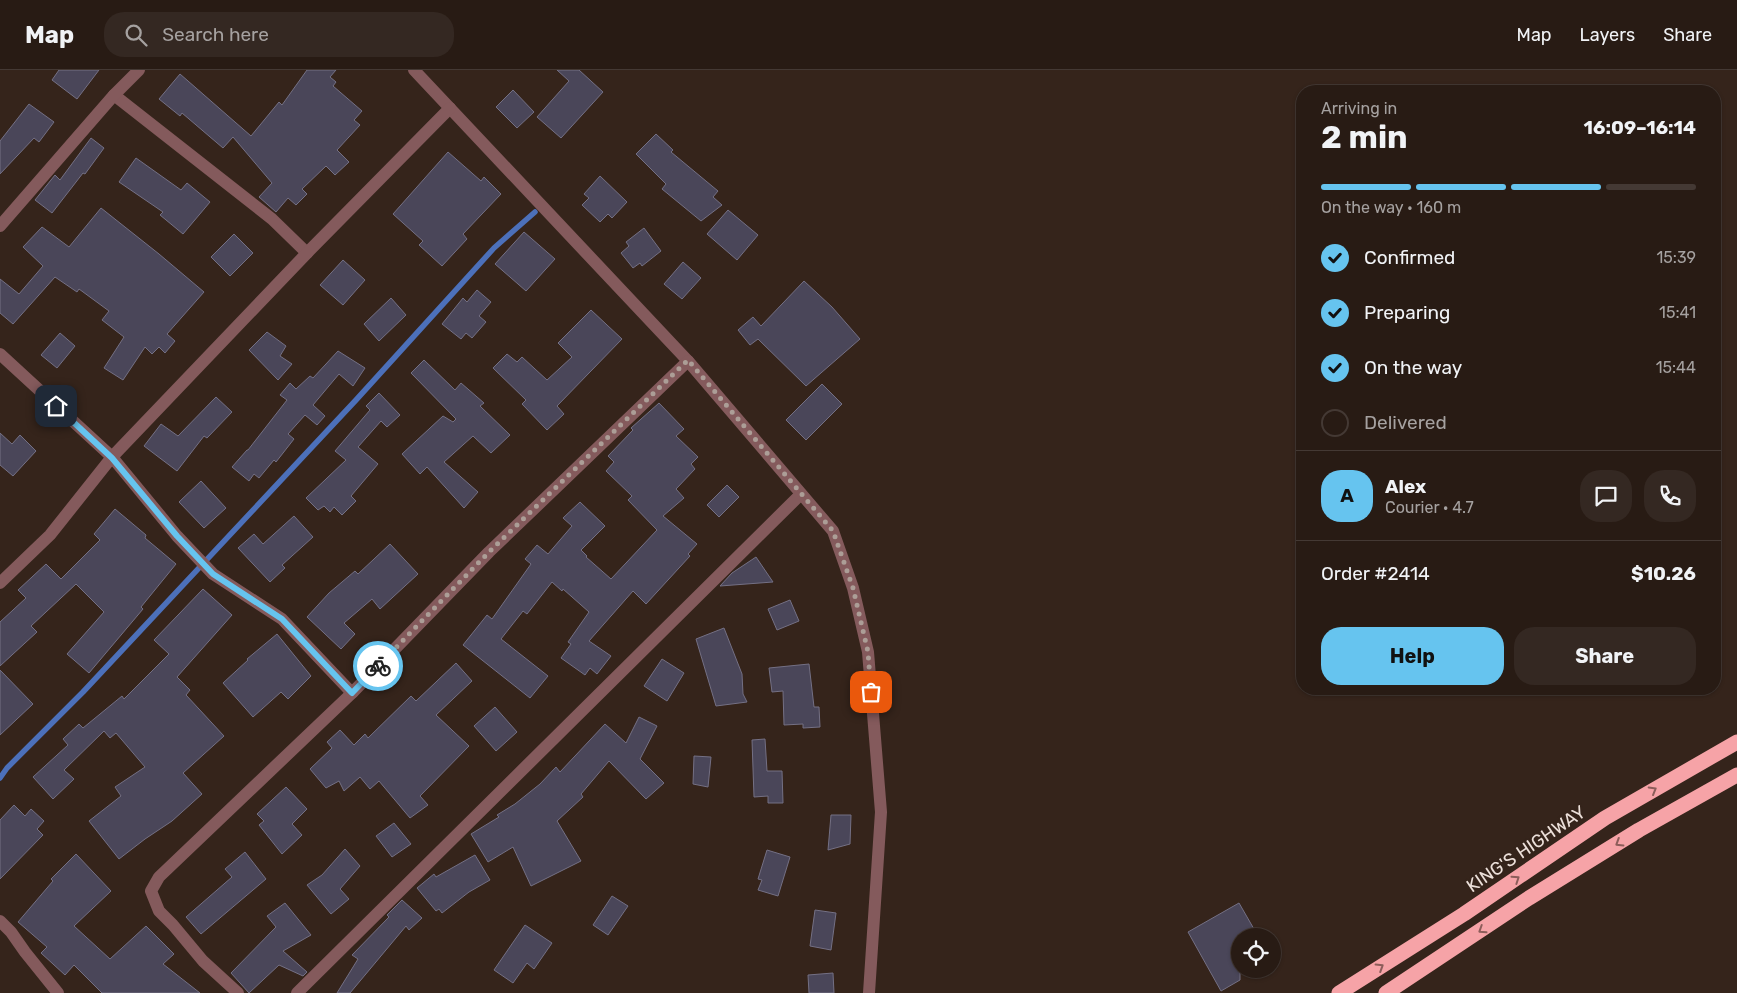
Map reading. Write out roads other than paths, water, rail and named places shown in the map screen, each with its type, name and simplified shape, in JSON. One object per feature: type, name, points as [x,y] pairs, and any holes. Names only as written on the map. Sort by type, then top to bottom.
[{"type":"highway","name":"KING'S HIGHWAY","points":[[1339,993],[1464,914],[1606,818],[1737,742]]},
{"type":"highway","points":[[1386,993],[1529,898],[1631,835],[1737,775]]},
{"type":"street","points":[[0,226],[114,95],[139,70]]},
{"type":"street","points":[[414,70],[688,360],[833,531],[853,588],[868,652],[882,812],[868,993]]},
{"type":"street","points":[[114,95],[272,219],[306,253]]},
{"type":"street","points":[[0,582],[50,535],[112,458],[306,253],[450,108]]},
{"type":"street","points":[[0,354],[112,458],[177,536],[213,574],[282,619],[352,693]]},
{"type":"street","points":[[238,993],[203,961],[173,925],[159,912],[151,891],[153,884],[352,693],[489,552],[688,360]]},
{"type":"street","points":[[297,993],[801,494]]},
{"type":"street","points":[[0,922],[11,932],[58,993]]},
{"type":"waterway","points":[[0,778],[7,768],[83,692],[356,400],[494,248],[535,212]]}]
